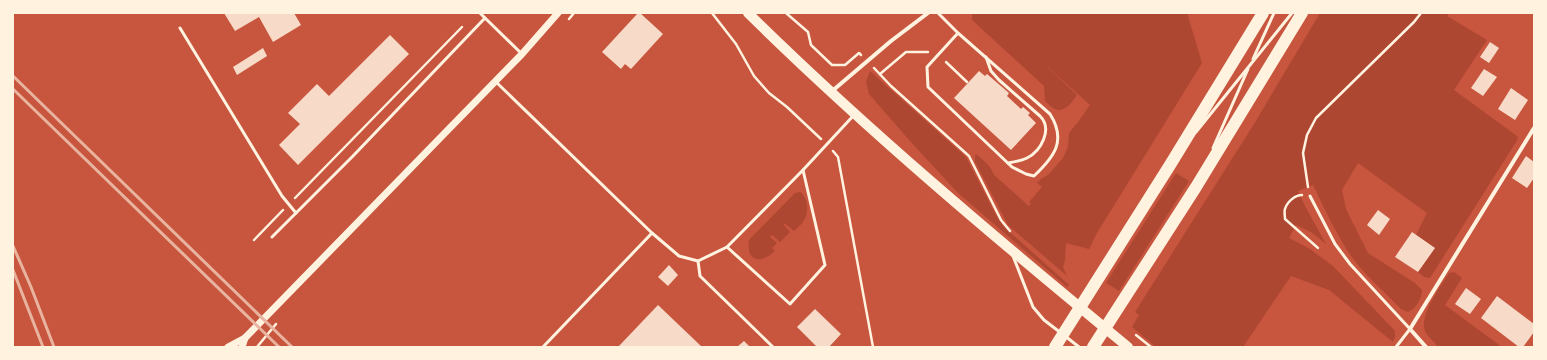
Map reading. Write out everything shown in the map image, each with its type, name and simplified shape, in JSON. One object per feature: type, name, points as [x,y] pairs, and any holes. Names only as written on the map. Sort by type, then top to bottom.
[{"type":"highway","points":[[1055,347],[1170,165],[1263,13]]},
{"type":"highway","points":[[1093,347],[1196,187],[1302,13]]},
{"type":"main road","points":[[748,13],[831,93],[1011,251],[1128,347]]},
{"type":"street","points":[[228,347],[245,338],[522,54],[558,13]]},
{"type":"street","points":[[831,93],[867,61],[928,13]]},
{"type":"street","points":[[1426,347],[1410,329],[1534,128]]},
{"type":"street","points":[[242,347],[245,338]]},
{"type":"lane","points":[[480,13],[522,54]]},
{"type":"lane","points":[[938,13],[958,33],[1050,114],[1058,134],[1055,152],[1052,158],[1034,176],[1026,174],[1008,163],[928,87],[927,67],[958,33]]},
{"type":"lane","points":[[1212,151],[1274,13]]},
{"type":"lane","points":[[1194,135],[1292,13]]},
{"type":"lane","points":[[272,237],[353,156],[484,18]]},
{"type":"lane","points":[[180,28],[282,196],[296,213]]},
{"type":"lane","points":[[986,57],[991,70],[995,75],[1040,116],[1045,124],[1046,129],[1043,142],[1033,154],[1025,159],[1008,163]]},
{"type":"lane","points":[[495,81],[652,233],[680,256],[698,261],[727,247],[803,170],[855,114]]},
{"type":"lane","points":[[1170,165],[1189,141]]},
{"type":"lane","points":[[1196,187],[1209,158]]},
{"type":"lane","points":[[727,247],[790,304],[825,265],[803,170]]},
{"type":"lane","points":[[1310,196],[1335,244],[1350,264],[1410,329],[1396,347]]},
{"type":"lane","points":[[543,347],[652,233]]},
{"type":"lane","points":[[1011,251],[1033,307],[1044,320],[1079,347]]},
{"type":"lane","points":[[698,261],[700,276],[773,347]]},
{"type":"path","points":[[712,13],[736,44],[754,76],[769,93],[787,107],[838,157],[873,347]]},
{"type":"path","points":[[786,13],[808,32],[811,45],[832,65],[845,65],[859,53],[969,156],[1001,220],[1016,236]]},
{"type":"path","points":[[1318,248],[1285,219],[1285,209],[1290,201],[1299,195],[1310,196],[1303,153],[1307,135],[1316,118],[1414,22],[1421,13]]},
{"type":"path","points":[[254,240],[464,24]]},
{"type":"path","points":[[880,74],[906,52],[935,52]]},
{"type":"path","points":[[946,62],[968,82]]},
{"type":"path","points":[[1134,334],[1151,347]]},
{"type":"shaded area","points":[[972,13],[1189,13],[1188,16],[1202,63],[1097,233],[1089,249],[1066,243],[1063,267],[1067,276],[1008,225],[975,162],[975,156],[976,154],[984,161],[994,175],[1029,206],[1031,203],[1029,202],[1042,187],[1037,183],[1049,174],[1063,158],[1068,147],[1069,133],[1090,105],[1039,59],[1077,95],[1064,109],[1057,110],[1052,107],[1045,101],[1044,86],[972,20]]},
{"type":"shaded area","points":[[1320,13],[1449,13],[1447,16],[1487,40],[1454,90],[1517,136],[1518,139],[1430,278],[1424,277],[1418,272],[1435,248],[1416,235],[1427,213],[1358,163],[1342,190],[1346,209],[1368,253],[1415,283],[1422,290],[1418,303],[1411,311],[1408,312],[1401,309],[1367,275],[1349,253],[1334,228],[1313,185],[1298,191],[1326,244],[1311,232],[1296,225],[1289,238],[1310,249],[1333,266],[1395,331],[1393,342],[1329,290],[1291,276],[1243,347],[1156,347],[1132,327],[1139,315],[1135,312],[1254,124]]},
{"type":"shaded area","points":[[870,71],[966,157],[1003,226],[1069,285],[1067,287],[957,192],[909,140],[869,94],[866,82]]},
{"type":"shaded area","points":[[1176,173],[1189,181],[1119,291],[1106,283]]},
{"type":"shaded area","points":[[800,192],[805,198],[807,206],[805,218],[802,223],[794,231],[784,223],[783,224],[790,232],[780,242],[772,235],[770,237],[777,243],[772,248],[775,251],[764,258],[755,259],[750,253],[749,240],[795,193]]},
{"type":"shaded area","points":[[1454,272],[1462,278],[1445,305],[1502,347],[1438,347],[1426,333],[1424,326],[1427,310],[1449,273]]},
{"type":"building","points":[[224,13],[294,13],[301,25],[273,42],[259,17],[235,31]]},
{"type":"building","points":[[638,13],[640,13],[663,34],[631,69],[625,64],[621,69],[602,52]]},
{"type":"building","points":[[390,35],[409,54],[298,165],[279,145],[300,124],[288,113],[317,84],[329,96]]},
{"type":"building","points":[[1490,42],[1499,48],[1489,63],[1480,57]]},
{"type":"building","points":[[263,48],[267,56],[237,75],[233,67]]},
{"type":"building","points":[[1484,69],[1497,77],[1483,96],[1471,88]]},
{"type":"building","points":[[979,71],[985,76],[987,74],[1009,93],[1007,96],[1021,109],[1023,107],[1030,113],[1028,115],[1036,123],[1011,150],[954,98]]},
{"type":"building","points":[[1511,88],[1528,100],[1515,120],[1498,109]]},
{"type":"building","points":[[1526,156],[1534,162],[1534,178],[1527,188],[1512,178]]},
{"type":"building","points":[[1378,210],[1390,219],[1379,235],[1367,225]]},
{"type":"building","points":[[1412,232],[1435,248],[1418,272],[1395,257]]},
{"type":"building","points":[[669,265],[678,275],[668,286],[658,277]]},
{"type":"building","points":[[1466,288],[1481,299],[1470,314],[1455,304]]},
{"type":"building","points":[[1497,296],[1534,324],[1534,332],[1523,347],[1519,347],[1481,318]]},
{"type":"building","points":[[658,305],[702,347],[618,347]]},
{"type":"building","points":[[815,309],[841,334],[829,347],[817,347],[797,327]]},
{"type":"building","points":[[744,341],[750,347],[737,347]]},
{"type":"railway","points":[[13,76],[292,347]]},
{"type":"railway","points":[[13,89],[279,347]]},
{"type":"railway","points":[[13,246],[31,287],[54,347]]},
{"type":"railway","points":[[13,270],[43,347]]}]
